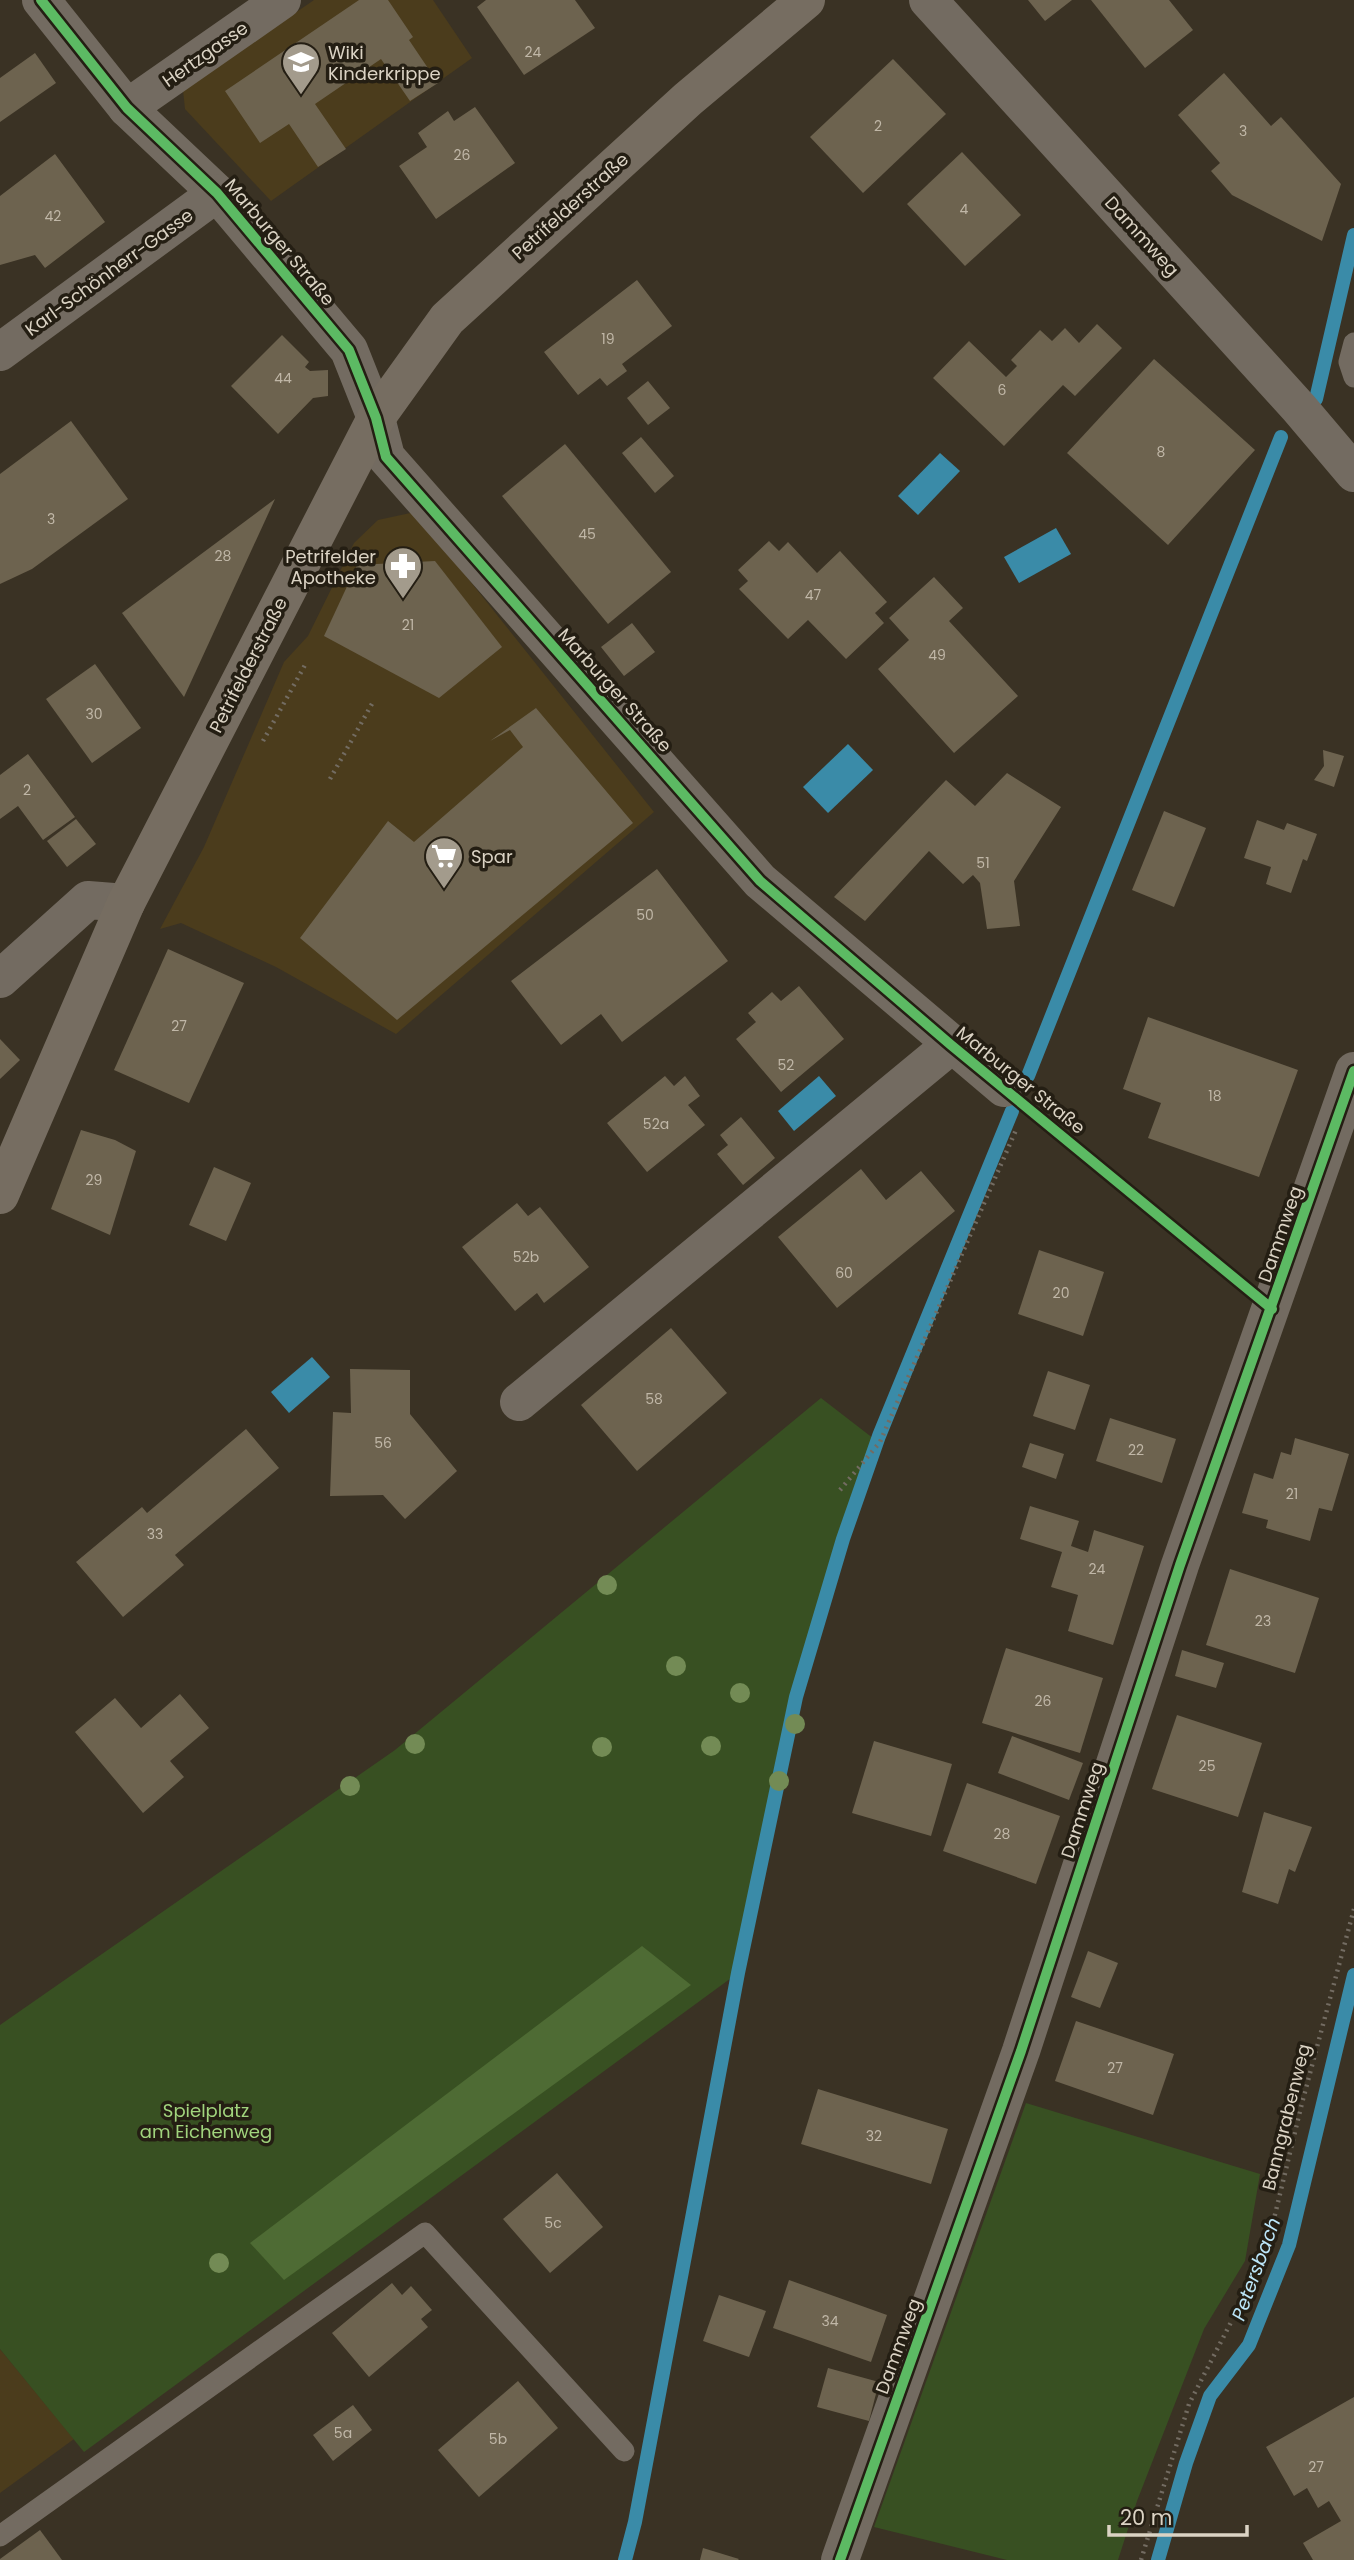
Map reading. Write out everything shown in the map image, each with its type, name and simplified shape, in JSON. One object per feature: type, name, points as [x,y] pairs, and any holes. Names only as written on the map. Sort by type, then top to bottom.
[{"type":"main road","name":"Petrifelderstraße","points":[[0,1195],[126,903],[376,418],[447,319],[688,99],[806,0]]},
{"type":"street","name":"Marburger Straße","points":[[41,0],[127,108],[217,192],[349,350],[376,418],[386,457],[760,881],[1017,1098]]},
{"type":"street","name":"Hertzgasse","points":[[127,108],[282,0]]},
{"type":"street","name":"Dammweg","points":[[928,0],[1354,473]]},
{"type":"street","name":"Karl-Schönherr-Gasse","points":[[0,352],[217,192]]},
{"type":"street","points":[[0,979],[88,900],[126,903]]},
{"type":"street","name":"Marburger Straße","points":[[519,1402],[951,1045]]},
{"type":"street","name":"Dammweg","points":[[840,2560],[1021,2051],[1180,1565],[1354,1071]]},
{"type":"lane","points":[[1354,343],[1349,362],[1354,377]]},
{"type":"lane","points":[[0,2536],[425,2233],[624,2451]]},
{"type":"path","points":[[263,741],[305,665]]},
{"type":"path","points":[[330,779],[373,702]]},
{"type":"path","points":[[840,1490],[880,1442],[1020,1122],[1017,1098]]},
{"type":"shaded area","name":"Wiki Kinderkrippe","points":[[314,0],[433,0],[472,58],[271,201],[185,109],[183,90]]},
{"type":"shaded area","points":[[415,512],[654,812],[396,1034],[276,967],[181,923],[160,929],[204,847],[284,662],[308,636],[354,543],[378,520]]},
{"type":"shaded area","points":[[0,2349],[74,2439],[0,2493]]},
{"type":"green space","name":"Spielplatz am Eichenweg","points":[[821,1398],[878,1442],[843,1539],[796,1697],[738,1973],[84,2452],[0,2349],[0,2025],[395,1750]]},
{"type":"green space","points":[[642,1946],[691,1985],[284,2280],[250,2243]]},
{"type":"green space","points":[[1026,2103],[1260,2174],[1245,2261],[1204,2329],[1137,2501],[1118,2560],[1007,2560],[874,2527]]},
{"type":"water","points":[[940,453],[960,471],[918,515],[898,496]]},
{"type":"water","points":[[1056,528],[1071,554],[1019,583],[1004,557]]},
{"type":"water","points":[[848,744],[873,770],[828,813],[803,787]]},
{"type":"water","points":[[819,1076],[836,1096],[794,1131],[778,1111]]},
{"type":"water","points":[[312,1357],[330,1377],[289,1413],[271,1392]]},
{"type":"building","points":[[359,0],[388,0],[413,37],[409,40],[438,83],[410,101],[381,59],[315,104],[346,149],[318,167],[289,124],[260,143],[225,91]]},
{"type":"building","points":[[486,0],[575,0],[595,28],[524,75],[477,7]]},
{"type":"building","points":[[1028,0],[1072,0],[1045,21]]},
{"type":"building","points":[[1091,0],[1169,0],[1193,30],[1145,68]]},
{"type":"building","points":[[35,53],[56,83],[0,122],[0,78]]},
{"type":"building","points":[[893,59],[946,114],[863,193],[810,137]]},
{"type":"building","points":[[1224,73],[1271,126],[1281,117],[1341,184],[1322,241],[1232,195],[1211,171],[1220,163],[1178,115]]},
{"type":"building","points":[[475,107],[515,163],[436,219],[399,166],[427,147],[418,133],[448,111],[454,121]]},
{"type":"building","points":[[962,152],[1021,215],[965,266],[907,204]]},
{"type":"building","points":[[55,154],[105,222],[45,268],[35,255],[0,265],[0,196]]},
{"type":"building","points":[[637,280],[672,326],[622,364],[627,371],[607,386],[600,378],[578,395],[544,352]]},
{"type":"building","points":[[1097,324],[1122,348],[1075,396],[1063,385],[1004,446],[933,378],[969,341],[1006,377],[1017,366],[1011,360],[1040,330],[1052,341],[1065,328],[1079,343]]},
{"type":"building","points":[[282,335],[309,362],[305,367],[310,371],[328,370],[328,396],[313,398],[278,434],[231,386]]},
{"type":"building","points":[[1154,359],[1255,450],[1168,545],[1067,453]]},
{"type":"building","points":[[648,381],[670,408],[648,425],[627,398]]},
{"type":"building","points":[[71,421],[128,499],[32,569],[0,584],[0,474]]},
{"type":"building","points":[[641,437],[674,476],[655,493],[622,453]]},
{"type":"building","points":[[565,444],[671,572],[608,624],[502,496]]},
{"type":"building","points":[[275,499],[184,697],[122,613]]},
{"type":"building","points":[[769,541],[779,551],[788,542],[817,573],[840,551],[887,602],[875,613],[884,623],[846,659],[808,620],[788,639],[739,589],[748,581],[738,570]]},
{"type":"building","name":"Petrifelder Apotheke","points":[[435,561],[502,647],[439,698],[324,636],[357,565]]},
{"type":"building","points":[[934,577],[963,608],[949,621],[1018,696],[954,753],[878,669],[909,640],[889,618]]},
{"type":"building","points":[[632,623],[655,652],[624,676],[601,647]]},
{"type":"building","points":[[95,664],[141,728],[92,763],[46,699]]},
{"type":"building","name":"Spar","points":[[536,708],[633,823],[397,1020],[300,938],[388,821],[414,842],[523,747],[510,730],[490,741]]},
{"type":"building","points":[[1323,750],[1344,756],[1334,787],[1314,780],[1324,766]]},
{"type":"building","points":[[28,754],[75,817],[43,840],[18,806],[0,819],[0,775]]},
{"type":"building","points":[[1007,773],[1061,807],[1014,881],[1020,926],[987,929],[980,883],[973,875],[963,884],[929,851],[865,921],[834,897],[946,780],[975,806]]},
{"type":"building","points":[[1164,811],[1206,828],[1174,907],[1132,890]]},
{"type":"building","points":[[76,819],[96,844],[67,867],[47,841]]},
{"type":"building","points":[[1257,820],[1284,830],[1287,823],[1317,834],[1307,861],[1303,859],[1291,893],[1266,884],[1271,867],[1244,858]]},
{"type":"building","points":[[657,869],[728,961],[622,1042],[601,1014],[561,1045],[511,981]]},
{"type":"building","points":[[168,949],[244,983],[189,1103],[114,1070]]},
{"type":"building","points":[[799,986],[844,1039],[781,1092],[736,1039],[756,1022],[748,1013],[772,992],[781,1001]]},
{"type":"building","points":[[1148,1017],[1298,1070],[1259,1177],[1148,1138],[1161,1103],[1123,1089]]},
{"type":"building","points":[[0,1039],[20,1060],[0,1079]]},
{"type":"building","points":[[665,1076],[674,1086],[685,1076],[700,1096],[688,1105],[705,1125],[647,1172],[607,1123]]},
{"type":"building","points":[[741,1117],[775,1158],[743,1185],[717,1154],[728,1145],[720,1135]]},
{"type":"building","points":[[81,1130],[115,1140],[136,1151],[110,1235],[51,1209]]},
{"type":"building","points":[[214,1167],[251,1183],[226,1241],[189,1225]]},
{"type":"building","points":[[861,1169],[886,1200],[921,1171],[955,1211],[837,1308],[778,1237]]},
{"type":"building","points":[[517,1203],[528,1216],[540,1207],[589,1267],[544,1303],[537,1293],[515,1311],[462,1247]]},
{"type":"building","points":[[1039,1250],[1104,1272],[1083,1336],[1018,1314]]},
{"type":"building","points":[[671,1328],[727,1393],[637,1471],[581,1405]]},
{"type":"building","points":[[350,1369],[410,1370],[410,1414],[457,1471],[405,1519],[383,1495],[330,1496],[333,1412],[351,1413]]},
{"type":"building","points":[[1048,1371],[1090,1385],[1075,1430],[1033,1416]]},
{"type":"building","points":[[1110,1418],[1176,1439],[1162,1483],[1096,1461]]},
{"type":"building","points":[[246,1429],[279,1468],[175,1555],[184,1565],[123,1617],[76,1562],[142,1507],[147,1513]]},
{"type":"building","points":[[1295,1438],[1349,1454],[1332,1511],[1319,1508],[1310,1541],[1266,1528],[1268,1520],[1242,1513],[1254,1473],[1273,1479],[1281,1452],[1291,1455]]},
{"type":"building","points":[[1030,1443],[1064,1454],[1056,1479],[1022,1467]]},
{"type":"building","points":[[1030,1506],[1079,1521],[1071,1546],[1088,1552],[1094,1530],[1144,1546],[1113,1645],[1068,1631],[1078,1595],[1051,1587],[1062,1552],[1020,1539]]},
{"type":"building","points":[[1230,1569],[1319,1598],[1295,1673],[1206,1645]]},
{"type":"building","points":[[1006,1648],[1103,1678],[1080,1753],[982,1723]]},
{"type":"building","points":[[1182,1650],[1224,1663],[1216,1688],[1175,1676]]},
{"type":"building","points":[[180,1694],[209,1728],[170,1761],[184,1777],[143,1813],[75,1732],[115,1698],[141,1728]]},
{"type":"building","points":[[1177,1715],[1262,1743],[1238,1817],[1152,1789]]},
{"type":"building","points":[[1012,1736],[1083,1763],[1069,1800],[998,1773]]},
{"type":"building","points":[[874,1741],[952,1764],[931,1836],[852,1813]]},
{"type":"building","points":[[967,1783],[1060,1816],[1036,1884],[943,1851]]},
{"type":"building","points":[[1264,1812],[1312,1827],[1295,1872],[1289,1869],[1278,1904],[1242,1892]]},
{"type":"building","points":[[1088,1951],[1118,1963],[1100,2008],[1071,1997]]},
{"type":"building","points":[[1076,2021],[1174,2054],[1153,2115],[1055,2081]]},
{"type":"building","points":[[818,2089],[948,2129],[931,2184],[801,2144]]},
{"type":"building","points":[[557,2173],[603,2227],[550,2273],[503,2219]]},
{"type":"building","points":[[789,2280],[887,2315],[871,2362],[773,2328]]},
{"type":"building","points":[[392,2283],[402,2295],[411,2286],[432,2310],[421,2319],[428,2327],[369,2377],[332,2333]]},
{"type":"building","points":[[719,2295],[766,2311],[749,2357],[703,2341]]},
{"type":"building","points":[[828,2368],[879,2382],[869,2421],[817,2407]]},
{"type":"building","points":[[518,2381],[558,2428],[479,2497],[438,2450]]},
{"type":"building","points":[[1354,2397],[1354,2560],[1313,2560],[1303,2543],[1341,2521],[1329,2501],[1318,2508],[1307,2488],[1294,2496],[1266,2447]]},
{"type":"building","points":[[353,2405],[372,2430],[333,2461],[313,2435]]},
{"type":"building","points":[[40,2530],[62,2560],[0,2560],[0,2559]]},
{"type":"building","points":[[703,2548],[739,2559],[700,2560]]},
{"type":"waterway","points":[[1316,399],[1354,235]]},
{"type":"waterway","points":[[1028,1076],[1281,437]]},
{"type":"waterway","points":[[625,2560],[635,2522],[738,1973],[796,1697],[843,1539],[879,1436],[1012,1111]]},
{"type":"waterway","name":"Petersbach","points":[[1158,2560],[1186,2463],[1210,2396],[1249,2345],[1289,2245],[1354,1975]]},
{"type":"cycle path","points":[[41,0],[127,108],[217,193],[349,350],[376,418],[386,457],[760,881],[951,1045],[1272,1309]]},
{"type":"cycle path","points":[[840,2560],[1021,2051],[1180,1565],[1354,1071]]},
{"type":"place","name":"Wiki Kinderkrippe","points":[[301,96]]},
{"type":"place","name":"Petrifelder Apotheke","points":[[403,600]]},
{"type":"place","name":"Spar","points":[[444,890]]}]
